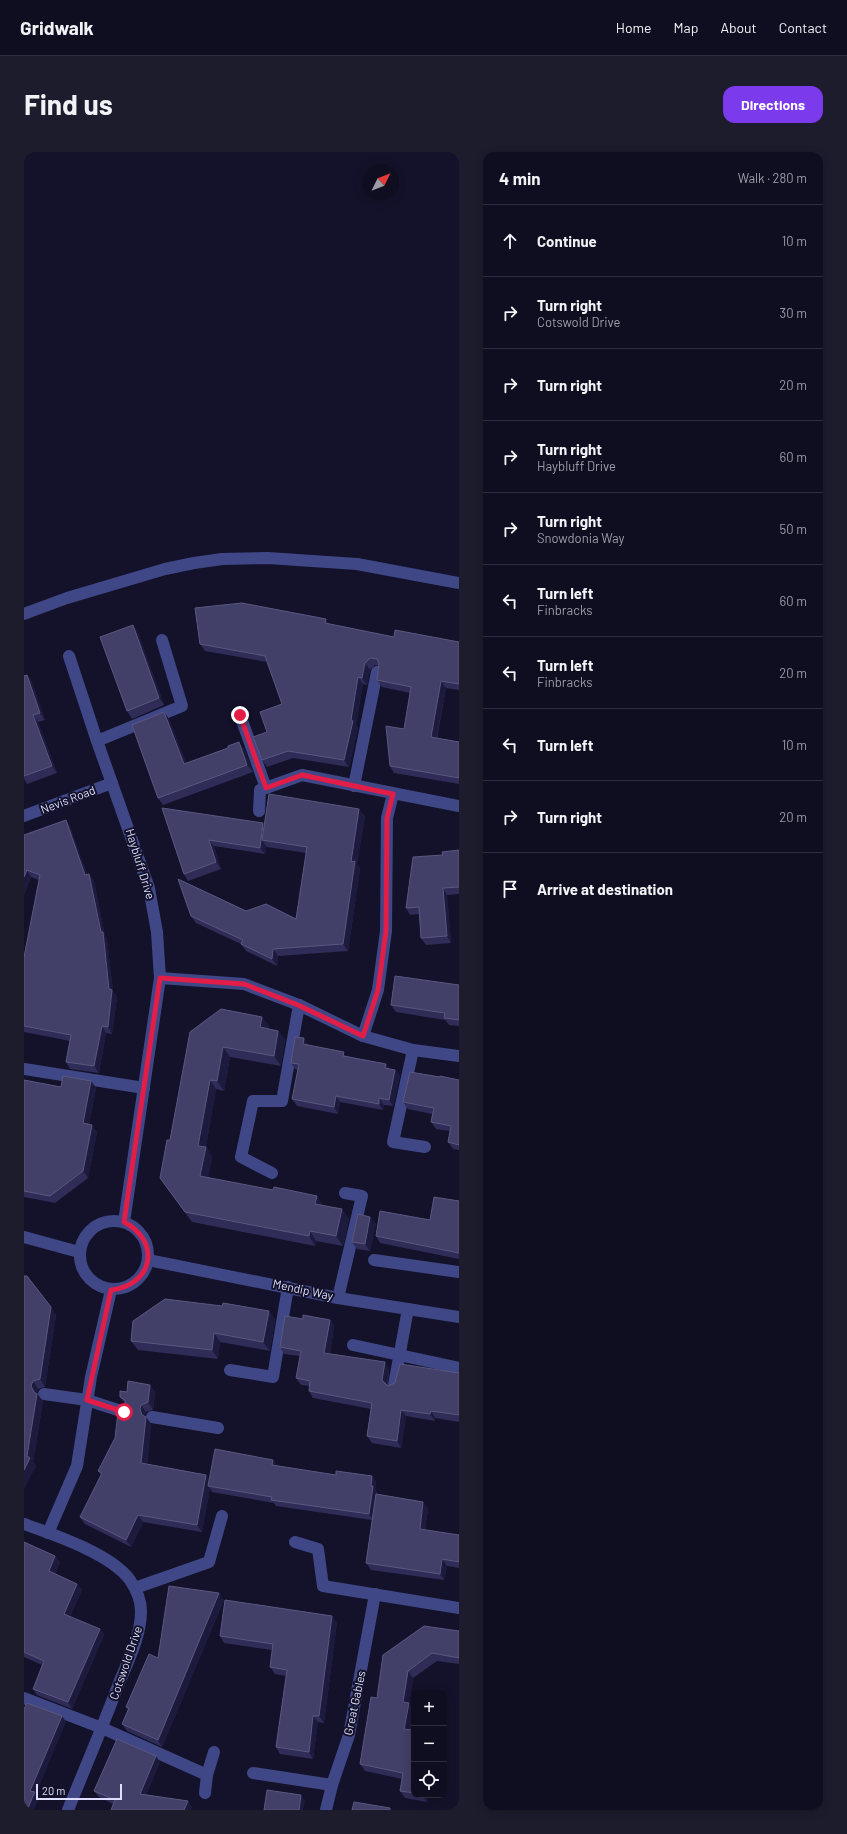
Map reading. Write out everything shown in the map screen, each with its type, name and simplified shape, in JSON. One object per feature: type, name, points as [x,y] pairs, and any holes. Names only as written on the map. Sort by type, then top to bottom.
[{"type":"street","points":[[24,614],[67,598],[165,569],[194,562],[222,559],[268,558],[357,564],[459,582]]},
{"type":"street","points":[[97,741],[182,706],[162,640]]},
{"type":"street","name":"Haybluff Drive","points":[[69,656],[97,741],[149,888],[157,932],[160,978],[124,1222]]},
{"type":"street","points":[[354,786],[377,672]]},
{"type":"street","points":[[240,715],[266,788]]},
{"type":"street","points":[[259,811],[260,790],[302,775],[459,806]]},
{"type":"street","name":"Nevis Road","points":[[24,816],[112,783]]},
{"type":"street","points":[[363,1036],[378,990],[386,931],[387,818],[393,794]]},
{"type":"street","points":[[160,978],[244,984],[298,1005],[363,1036],[413,1050],[459,1056]]},
{"type":"street","points":[[272,1173],[241,1158],[254,1101],[282,1101],[298,1005]]},
{"type":"street","points":[[413,1050],[393,1142],[425,1148]]},
{"type":"street","points":[[24,1070],[144,1088]]},
{"type":"street","points":[[338,1298],[362,1196],[345,1193]]},
{"type":"street","points":[[109,1221],[124,1222],[135,1228],[143,1237],[148,1248],[148,1260],[144,1272],[136,1282],[124,1288],[111,1290],[98,1286],[87,1278],[81,1266],[79,1252],[84,1237],[95,1226],[109,1221]]},
{"type":"street","points":[[24,1237],[79,1252]]},
{"type":"street","name":"Mendip Way","points":[[148,1260],[338,1298],[459,1317]]},
{"type":"street","points":[[374,1260],[459,1272]]},
{"type":"street","points":[[230,1370],[272,1377],[288,1287]]},
{"type":"street","points":[[48,1533],[76,1466],[87,1400],[111,1290]]},
{"type":"street","points":[[394,1385],[398,1355],[408,1309]]},
{"type":"street","points":[[353,1345],[459,1368]]},
{"type":"street","points":[[44,1394],[87,1400],[124,1412]]},
{"type":"street","points":[[152,1417],[218,1428]]},
{"type":"street","points":[[134,1588],[209,1562],[222,1516]]},
{"type":"street","name":"Cotswold Drive","points":[[24,1524],[48,1533],[115,1565],[129,1580],[134,1588],[141,1610],[140,1621],[132,1649],[102,1728],[68,1810]]},
{"type":"street","points":[[295,1542],[318,1548],[323,1586],[459,1608]]},
{"type":"street","name":"Great Gables","points":[[326,1810],[332,1785],[349,1735],[375,1594]]},
{"type":"street","points":[[24,1698],[102,1728],[207,1775]]},
{"type":"street","points":[[204,1793],[207,1775],[214,1752]]},
{"type":"street","points":[[253,1773],[332,1785]]},
{"type":"building","points":[[242,603],[326,619],[325,623],[394,637],[395,630],[459,642],[459,684],[441,681],[431,737],[459,742],[459,778],[390,766],[386,726],[404,729],[411,687],[377,680],[379,663],[377,659],[370,658],[365,663],[362,678],[358,677],[351,720],[353,721],[344,760],[288,751],[262,760],[253,737],[267,732],[260,712],[282,704],[265,656],[200,644],[195,608]]},
{"type":"building","points":[[133,625],[159,698],[127,711],[100,637]]},
{"type":"building","points":[[27,675],[40,713],[33,715],[52,766],[24,776],[24,676]]},
{"type":"building","points":[[164,712],[184,764],[228,748],[228,746],[239,742],[247,765],[158,798],[132,725]]},
{"type":"building","points":[[269,794],[359,809],[351,862],[355,861],[343,944],[273,949],[272,959],[241,944],[243,940],[191,916],[178,879],[246,911],[266,904],[296,919],[307,847],[262,840]]},
{"type":"building","points":[[162,808],[263,823],[260,848],[209,840],[216,862],[184,874]]},
{"type":"building","points":[[66,820],[85,875],[89,874],[101,932],[103,932],[109,989],[112,990],[108,1027],[102,1026],[94,1066],[66,1062],[71,1035],[24,1026],[24,957],[40,875],[27,870],[24,877],[24,835]]},
{"type":"building","points":[[459,850],[459,887],[443,888],[447,936],[421,938],[419,907],[406,908],[413,857],[443,855],[442,852]]},
{"type":"building","points":[[395,976],[459,985],[459,1020],[444,1018],[445,1013],[391,1005]]},
{"type":"building","points":[[221,1009],[262,1017],[260,1027],[278,1031],[274,1056],[223,1047],[217,1081],[210,1080],[198,1146],[206,1147],[200,1176],[273,1190],[274,1187],[317,1196],[315,1204],[342,1209],[336,1236],[310,1231],[309,1236],[185,1212],[160,1178],[167,1140],[170,1140],[190,1032]]},
{"type":"building","points":[[295,1037],[304,1038],[303,1044],[344,1052],[343,1056],[386,1064],[385,1068],[395,1070],[389,1100],[379,1098],[379,1104],[336,1096],[334,1107],[292,1099],[299,1064],[291,1063]]},
{"type":"building","points":[[410,1072],[459,1080],[459,1145],[448,1142],[451,1126],[431,1122],[434,1108],[403,1102]]},
{"type":"building","points":[[63,1076],[91,1081],[83,1123],[92,1125],[83,1171],[50,1196],[24,1191],[24,1080],[61,1087]]},
{"type":"building","points":[[434,1197],[459,1201],[459,1253],[376,1236],[380,1211],[430,1220]]},
{"type":"building","points":[[358,1214],[370,1217],[365,1244],[352,1242]]},
{"type":"building","points":[[24,1276],[27,1276],[51,1307],[40,1379],[33,1381],[31,1386],[37,1394],[27,1456],[30,1458],[24,1470]]},
{"type":"building","points":[[165,1299],[222,1306],[223,1303],[269,1311],[263,1342],[214,1333],[212,1350],[131,1341],[133,1321]]},
{"type":"building","points":[[303,1315],[330,1320],[324,1353],[385,1362],[382,1380],[388,1386],[395,1383],[400,1364],[459,1373],[459,1415],[431,1411],[430,1414],[401,1410],[397,1441],[367,1436],[372,1403],[309,1391],[310,1381],[296,1378],[301,1351],[280,1347],[285,1316],[303,1319]]},
{"type":"building","points":[[128,1381],[150,1385],[148,1402],[141,1405],[140,1409],[142,1415],[146,1417],[141,1463],[206,1475],[197,1525],[138,1515],[126,1540],[80,1517],[102,1473],[98,1471],[115,1438],[118,1412],[124,1411],[126,1407],[125,1400],[120,1397],[120,1391],[127,1392]]},
{"type":"building","points":[[215,1449],[273,1460],[272,1465],[336,1475],[336,1471],[372,1476],[371,1486],[373,1486],[369,1514],[271,1500],[272,1497],[208,1486]]},
{"type":"building","points":[[376,1494],[423,1502],[420,1529],[459,1535],[459,1562],[442,1559],[440,1574],[366,1563]]},
{"type":"building","points":[[24,1542],[55,1556],[49,1571],[77,1584],[64,1614],[100,1629],[68,1702],[33,1689],[44,1661],[24,1652]]},
{"type":"building","points":[[169,1586],[219,1593],[158,1740],[122,1724],[129,1708],[126,1707],[149,1654],[158,1658]]},
{"type":"building","points":[[225,1600],[332,1616],[319,1716],[313,1716],[309,1752],[276,1747],[287,1670],[270,1667],[273,1644],[220,1636]]},
{"type":"building","points":[[424,1626],[459,1631],[459,1658],[432,1653],[408,1671],[403,1702],[409,1703],[404,1729],[411,1730],[411,1793],[400,1791],[403,1773],[360,1764],[371,1697],[377,1698],[383,1655]]},
{"type":"building","points":[[27,1703],[62,1716],[30,1791],[35,1792],[27,1810],[24,1810],[24,1709]]},
{"type":"building","points":[[117,1739],[156,1756],[140,1794],[188,1801],[184,1810],[111,1810],[115,1800],[94,1791]]},
{"type":"building","points":[[267,1790],[301,1795],[299,1810],[264,1810]]},
{"type":"building","points":[[354,1802],[390,1808],[390,1810],[352,1810]]},
{"type":"route","points":[[124,1412],[117,1411],[87,1400],[111,1290],[124,1288],[136,1282],[144,1272],[148,1260],[148,1248],[143,1237],[135,1228],[124,1222],[160,978],[244,984],[263,990],[298,1005],[363,1036],[378,990],[386,931],[387,818],[393,794],[302,775],[266,788],[240,715]]}]
